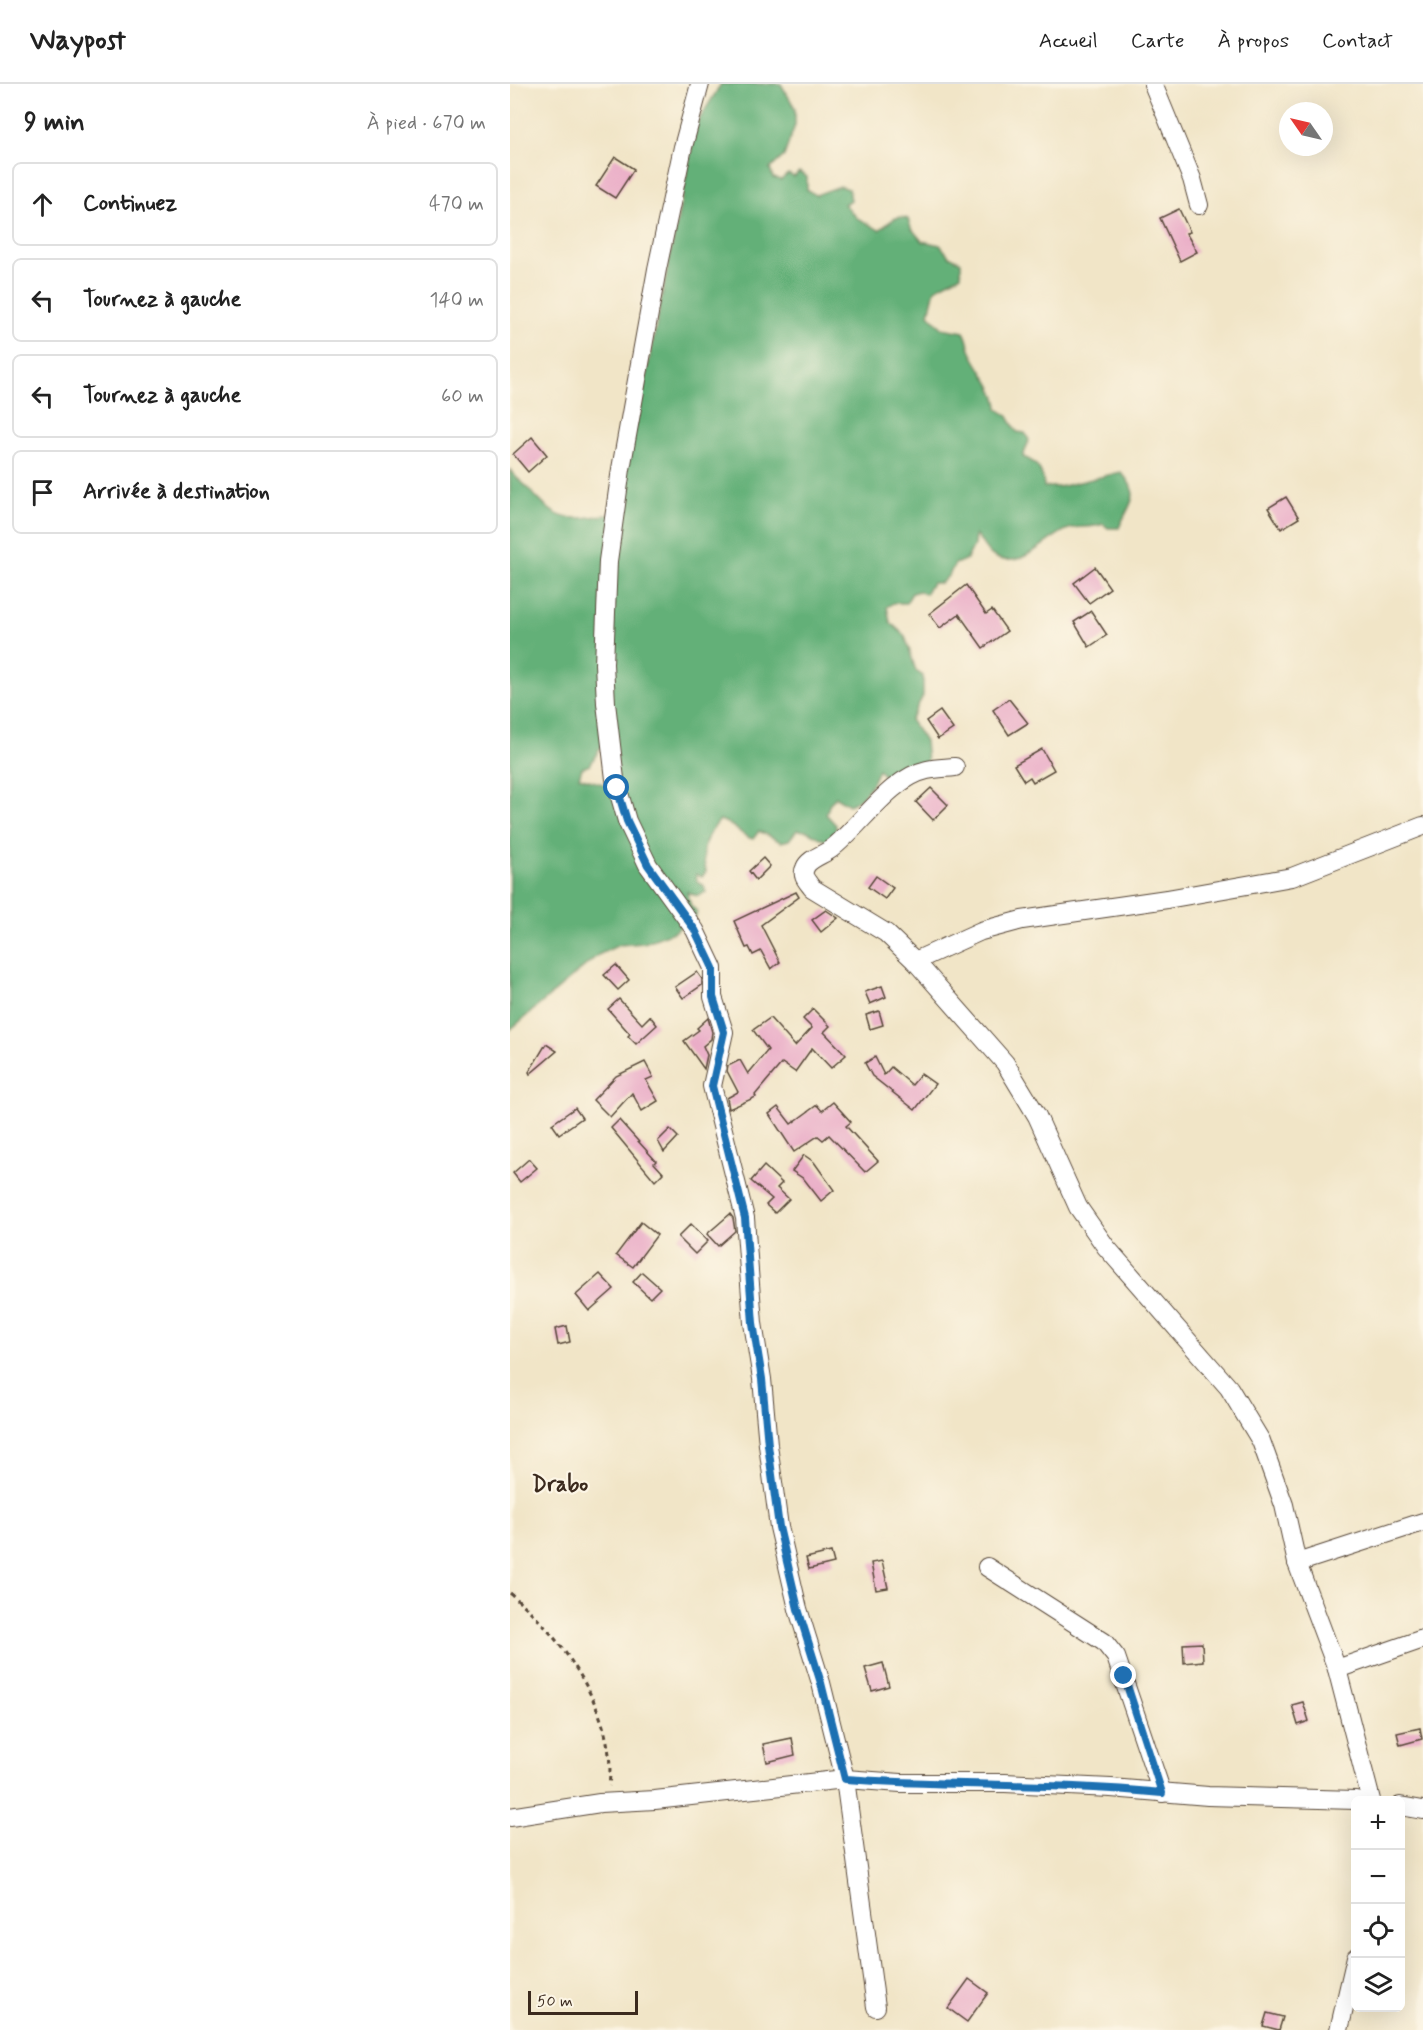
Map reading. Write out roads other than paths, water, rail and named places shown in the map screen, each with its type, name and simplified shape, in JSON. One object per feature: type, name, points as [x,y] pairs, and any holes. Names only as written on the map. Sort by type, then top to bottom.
[{"type":"street","points":[[700,84],[683,147],[659,258],[621,469],[608,561],[604,664],[606,703],[615,779],[627,821],[648,865],[695,930],[713,968],[713,997],[724,1032],[712,1086],[745,1218],[753,1323],[762,1379],[779,1527],[798,1609],[821,1683],[845,1779],[876,2007]]},
{"type":"street","points":[[1154,84],[1192,179],[1199,205]]},
{"type":"street","points":[[955,767],[925,770],[902,783],[875,805],[830,850],[807,864],[803,870],[804,878],[812,888],[886,933],[915,961],[1005,1063],[1037,1116],[1078,1207],[1106,1247],[1229,1388],[1261,1441],[1284,1505],[1297,1563],[1337,1669],[1370,1796]]},
{"type":"street","points":[[915,961],[981,931],[1022,920],[1167,899],[1292,877],[1423,826]]},
{"type":"street","points":[[1297,1563],[1423,1522]]},
{"type":"street","points":[[987,1567],[1104,1642],[1116,1657],[1162,1793]]},
{"type":"street","points":[[1337,1669],[1423,1639]]},
{"type":"street","points":[[510,1817],[600,1803],[655,1800],[845,1779],[901,1783],[1005,1783],[1162,1793],[1351,1800]]},
{"type":"street","points":[[1405,1807],[1423,1810]]},
{"type":"street","points":[[1339,2030],[1356,1958]]},
{"type":"district","name":"Drabo","points":[[560,1483]]}]
